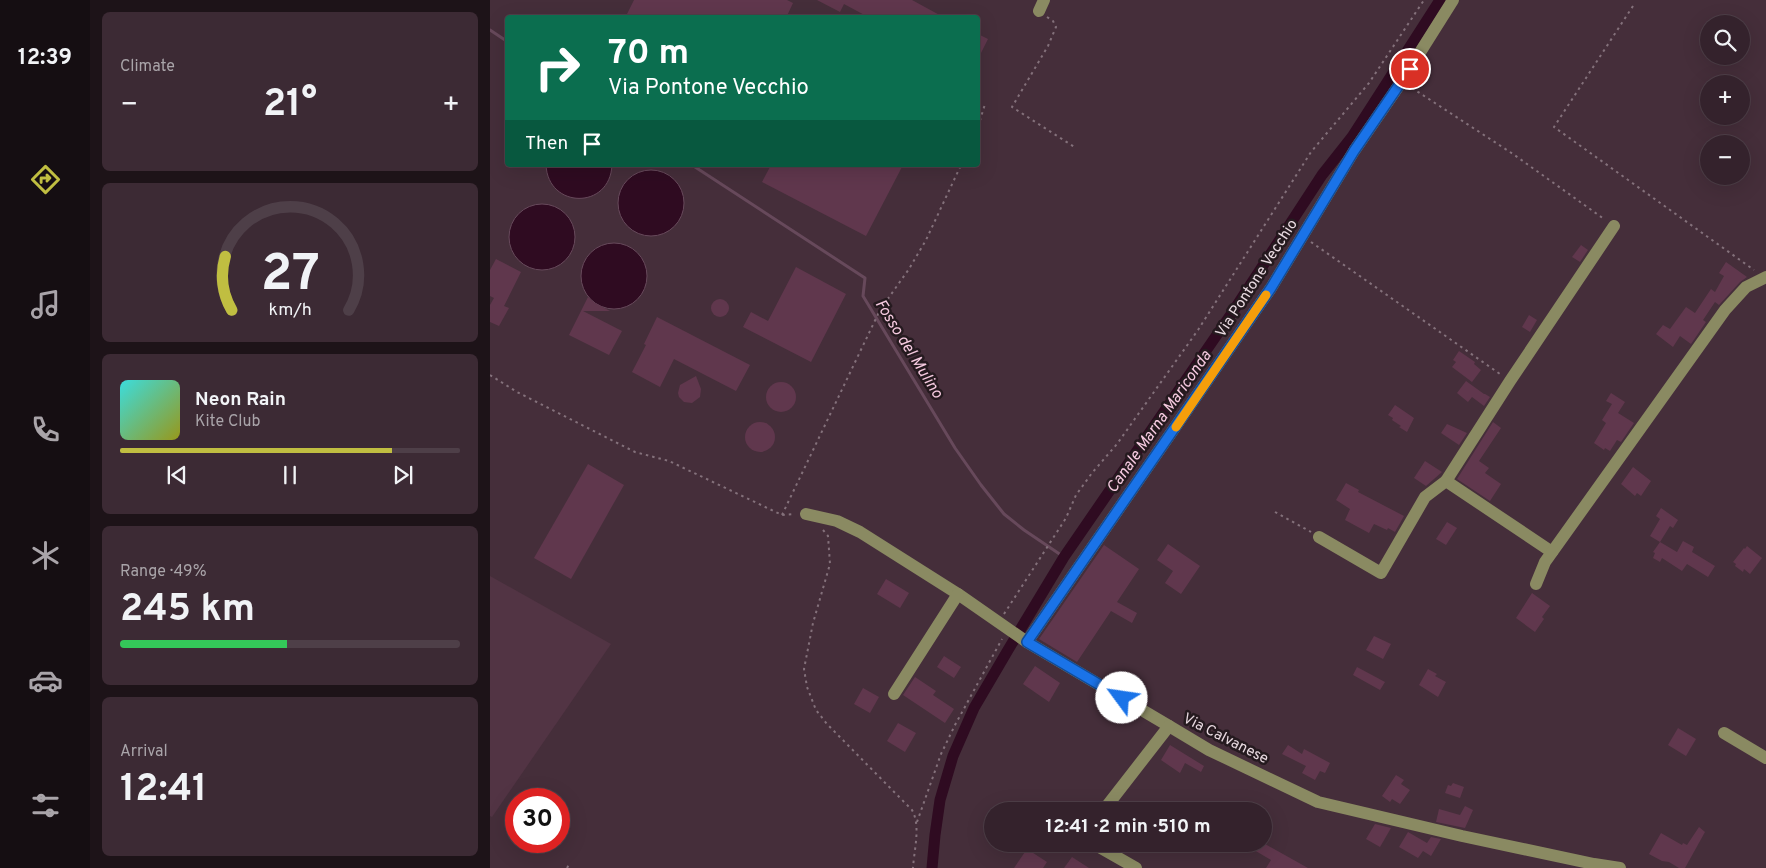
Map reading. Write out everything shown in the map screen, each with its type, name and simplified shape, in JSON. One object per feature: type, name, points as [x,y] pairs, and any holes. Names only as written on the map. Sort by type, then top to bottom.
[{"type":"street","name":"Via Pontone Vecchio","points":[[1026,641],[1271,288],[1354,151],[1402,81],[1452,0]]},
{"type":"street","points":[[1319,537],[1381,572],[1425,497],[1446,481],[1510,381],[1614,226]]},
{"type":"street","points":[[1536,584],[1545,562],[1725,310],[1746,288],[1765,278]]},
{"type":"street","points":[[1446,481],[1552,552]]},
{"type":"street","name":"Via Calvanese","points":[[806,514],[837,521],[860,532],[958,594],[1026,641],[1209,750],[1318,802],[1462,836],[1620,868]]},
{"type":"street","points":[[894,694],[958,594]]},
{"type":"street","points":[[1110,802],[1169,726]]},
{"type":"street","points":[[1724,733],[1766,758]]},
{"type":"street","points":[[1108,852],[1136,868]]},
{"type":"path","points":[[916,824],[941,754],[955,725],[1045,550],[1066,518],[1076,495],[1128,430],[1198,330],[1311,152],[1369,83],[1424,0]]},
{"type":"path","points":[[1042,6],[1056,27],[1048,46],[1012,107],[1076,148]]},
{"type":"path","points":[[1633,6],[1554,127],[1765,278]]},
{"type":"path","points":[[1402,81],[1513,154],[1614,226]]},
{"type":"path","points":[[980,120],[985,104]]},
{"type":"path","points":[[782,515],[871,326],[926,240],[961,167]]},
{"type":"path","points":[[1303,236],[1510,381]]},
{"type":"path","points":[[490,375],[517,392],[635,452],[669,461],[782,515],[806,514]]},
{"type":"path","points":[[1275,512],[1319,537]]},
{"type":"path","points":[[823,530],[828,536],[830,564],[813,624],[804,669],[807,687],[816,710],[827,724],[912,810],[916,817],[913,868]]},
{"type":"path","points":[[566,868],[570,863]]},
{"type":"shaded area","points":[[546,167],[612,167],[609,180],[601,190],[591,196],[579,198],[567,196],[557,190],[549,179]]},
{"type":"shaded area","points":[[651,170],[664,173],[674,180],[681,190],[684,203],[681,216],[674,226],[664,233],[651,236],[638,233],[628,226],[621,216],[618,203],[621,190],[628,180],[638,173]]},
{"type":"shaded area","points":[[542,204],[555,207],[565,214],[572,224],[575,237],[572,250],[565,260],[555,267],[542,270],[529,267],[519,260],[512,250],[509,237],[512,224],[519,214],[529,207]]},
{"type":"shaded area","points":[[614,243],[627,246],[637,253],[644,263],[647,276],[644,289],[637,299],[627,306],[614,309],[601,306],[591,299],[584,289],[581,276],[584,263],[591,253],[601,246]]},
{"type":"shaded area","points":[[490,576],[611,644],[512,788],[505,788],[505,798],[492,817],[490,816]]},
{"type":"building","points":[[634,0],[787,0],[793,3],[787,15],[626,15]]},
{"type":"building","points":[[817,0],[912,0],[940,15],[864,15],[844,4],[840,12]]},
{"type":"building","points":[[980,35],[988,39],[980,55]]},
{"type":"building","points":[[770,167],[902,167],[866,236],[762,182]]},
{"type":"building","points":[[1581,245],[1588,250],[1580,262],[1572,257]]},
{"type":"building","points":[[496,259],[521,272],[504,306],[509,308],[499,326],[490,322],[490,305],[494,298],[490,296],[490,270]]},
{"type":"building","points":[[1726,262],[1747,277],[1719,305],[1715,302],[1703,320],[1706,322],[1691,344],[1680,336],[1673,347],[1656,334],[1663,325],[1670,329],[1686,307],[1695,313],[1711,289],[1715,292],[1724,276],[1719,273]]},
{"type":"building","points":[[796,267],[846,294],[811,362],[743,327],[751,312],[768,321]]},
{"type":"building","points":[[588,297],[610,311],[583,311],[622,331],[609,355],[569,335]]},
{"type":"building","points":[[720,299],[726,302],[729,308],[726,314],[720,317],[714,314],[711,308],[714,302]]},
{"type":"building","points":[[1529,315],[1537,320],[1530,332],[1522,327]]},
{"type":"building","points":[[657,317],[750,365],[736,391],[674,359],[660,387],[632,372],[646,345],[644,344]]},
{"type":"building","points":[[1459,351],[1475,362],[1474,364],[1481,370],[1472,382],[1452,367],[1456,362],[1453,360]]},
{"type":"building","points":[[696,376],[701,389],[700,397],[692,403],[684,402],[678,393],[680,385]]},
{"type":"building","points":[[1466,381],[1490,397],[1484,406],[1472,397],[1468,402],[1457,393]]},
{"type":"building","points":[[781,382],[792,386],[796,397],[792,408],[781,412],[770,408],[766,397],[770,386]]},
{"type":"building","points":[[1611,393],[1625,402],[1618,413],[1634,423],[1621,442],[1617,440],[1610,451],[1605,448],[1604,450],[1594,443],[1606,423],[1602,420],[1612,404],[1606,401]]},
{"type":"building","points":[[1395,405],[1414,418],[1407,432],[1399,427],[1401,426],[1388,415]]},
{"type":"building","points":[[760,422],[771,426],[775,437],[771,448],[760,452],[749,448],[745,437],[749,426]]},
{"type":"building","points":[[1493,422],[1501,428],[1479,461],[1489,468],[1485,473],[1501,484],[1490,501],[1457,479]]},
{"type":"building","points":[[1447,424],[1467,433],[1459,445],[1441,433]]},
{"type":"building","points":[[1425,461],[1442,472],[1426,486],[1414,478]]},
{"type":"building","points":[[588,464],[624,485],[571,579],[534,558]]},
{"type":"building","points":[[1633,467],[1651,481],[1641,496],[1637,493],[1635,496],[1621,484]]},
{"type":"building","points":[[1346,483],[1359,490],[1358,492],[1404,516],[1395,532],[1374,524],[1369,533],[1345,520],[1350,509],[1336,500]]},
{"type":"building","points":[[1661,508],[1678,520],[1673,528],[1670,526],[1660,542],[1650,536],[1660,519],[1656,516]]},
{"type":"building","points":[[1447,522],[1457,528],[1446,545],[1436,539]]},
{"type":"building","points":[[1683,541],[1694,547],[1692,552],[1715,566],[1708,577],[1687,564],[1682,571],[1662,558],[1660,562],[1653,558],[1655,553],[1653,552],[1660,542],[1677,552]]},
{"type":"building","points":[[1168,544],[1200,566],[1181,594],[1165,583],[1173,571],[1157,560]]},
{"type":"building","points":[[1104,545],[1139,569],[1117,602],[1137,613],[1132,623],[1111,611],[1077,662],[1039,639]]},
{"type":"building","points":[[1747,546],[1762,558],[1750,574],[1744,569],[1743,572],[1733,562]]},
{"type":"building","points":[[886,579],[909,593],[900,608],[877,594]]},
{"type":"building","points":[[1532,593],[1550,606],[1535,632],[1516,618]]},
{"type":"building","points":[[1374,636],[1391,644],[1383,659],[1366,650]]},
{"type":"building","points":[[944,656],[961,667],[954,678],[937,667]]},
{"type":"building","points":[[1035,666],[1060,683],[1049,702],[1023,684]]},
{"type":"building","points":[[1357,667],[1385,682],[1380,690],[1353,675]]},
{"type":"building","points":[[1428,669],[1437,674],[1435,676],[1446,682],[1438,697],[1419,685]]},
{"type":"building","points":[[915,677],[936,691],[933,695],[954,709],[945,723],[903,695]]},
{"type":"building","points":[[863,688],[879,697],[870,713],[854,704]]},
{"type":"building","points":[[898,723],[916,733],[905,752],[887,741]]},
{"type":"building","points":[[1678,728],[1696,739],[1686,756],[1668,745]]},
{"type":"building","points":[[1170,745],[1204,766],[1201,772],[1185,763],[1180,773],[1161,760]]},
{"type":"building","points":[[1288,745],[1302,754],[1304,749],[1330,763],[1325,773],[1320,771],[1315,780],[1302,773],[1306,766],[1282,754]]},
{"type":"building","points":[[1396,775],[1404,780],[1401,784],[1410,790],[1400,804],[1392,799],[1390,802],[1382,796]]},
{"type":"building","points":[[1453,783],[1464,787],[1460,798],[1445,793],[1448,785],[1451,786]]},
{"type":"building","points":[[1465,806],[1473,810],[1465,828],[1436,822],[1439,809],[1460,815]]},
{"type":"building","points":[[1375,824],[1391,828],[1380,847],[1366,839]]},
{"type":"building","points":[[1699,827],[1705,832],[1685,868],[1679,868],[1649,854],[1661,833],[1682,845],[1683,843],[1687,845]]},
{"type":"building","points":[[1408,832],[1427,843],[1431,837],[1441,839],[1431,856],[1423,851],[1418,858],[1399,847]]},
{"type":"building","points":[[1272,848],[1308,868],[1266,868],[1271,860],[1257,852],[1272,852]]},
{"type":"building","points":[[1025,852],[1032,852],[1047,862],[1043,868],[1014,868]]},
{"type":"building","points":[[1072,857],[1089,868],[1064,868]]},
{"type":"waterway","name":"Canale Marna Mariconda","points":[[932,868],[940,800],[953,756],[974,708],[1064,557],[1234,310],[1322,175],[1352,137],[1440,0]]},
{"type":"waterway","name":"Fosso del Mulino","points":[[490,30],[505,40]]},
{"type":"waterway","name":"Fosso del Mulino","points":[[695,167],[865,278],[863,296],[955,448],[981,485],[1004,514],[1064,557]]},
{"type":"slow traffic","points":[[1176,427],[1266,295]]},
{"type":"route","points":[[1122,698],[1027,642],[1135,488],[1271,288],[1354,151],[1410,69]]}]
